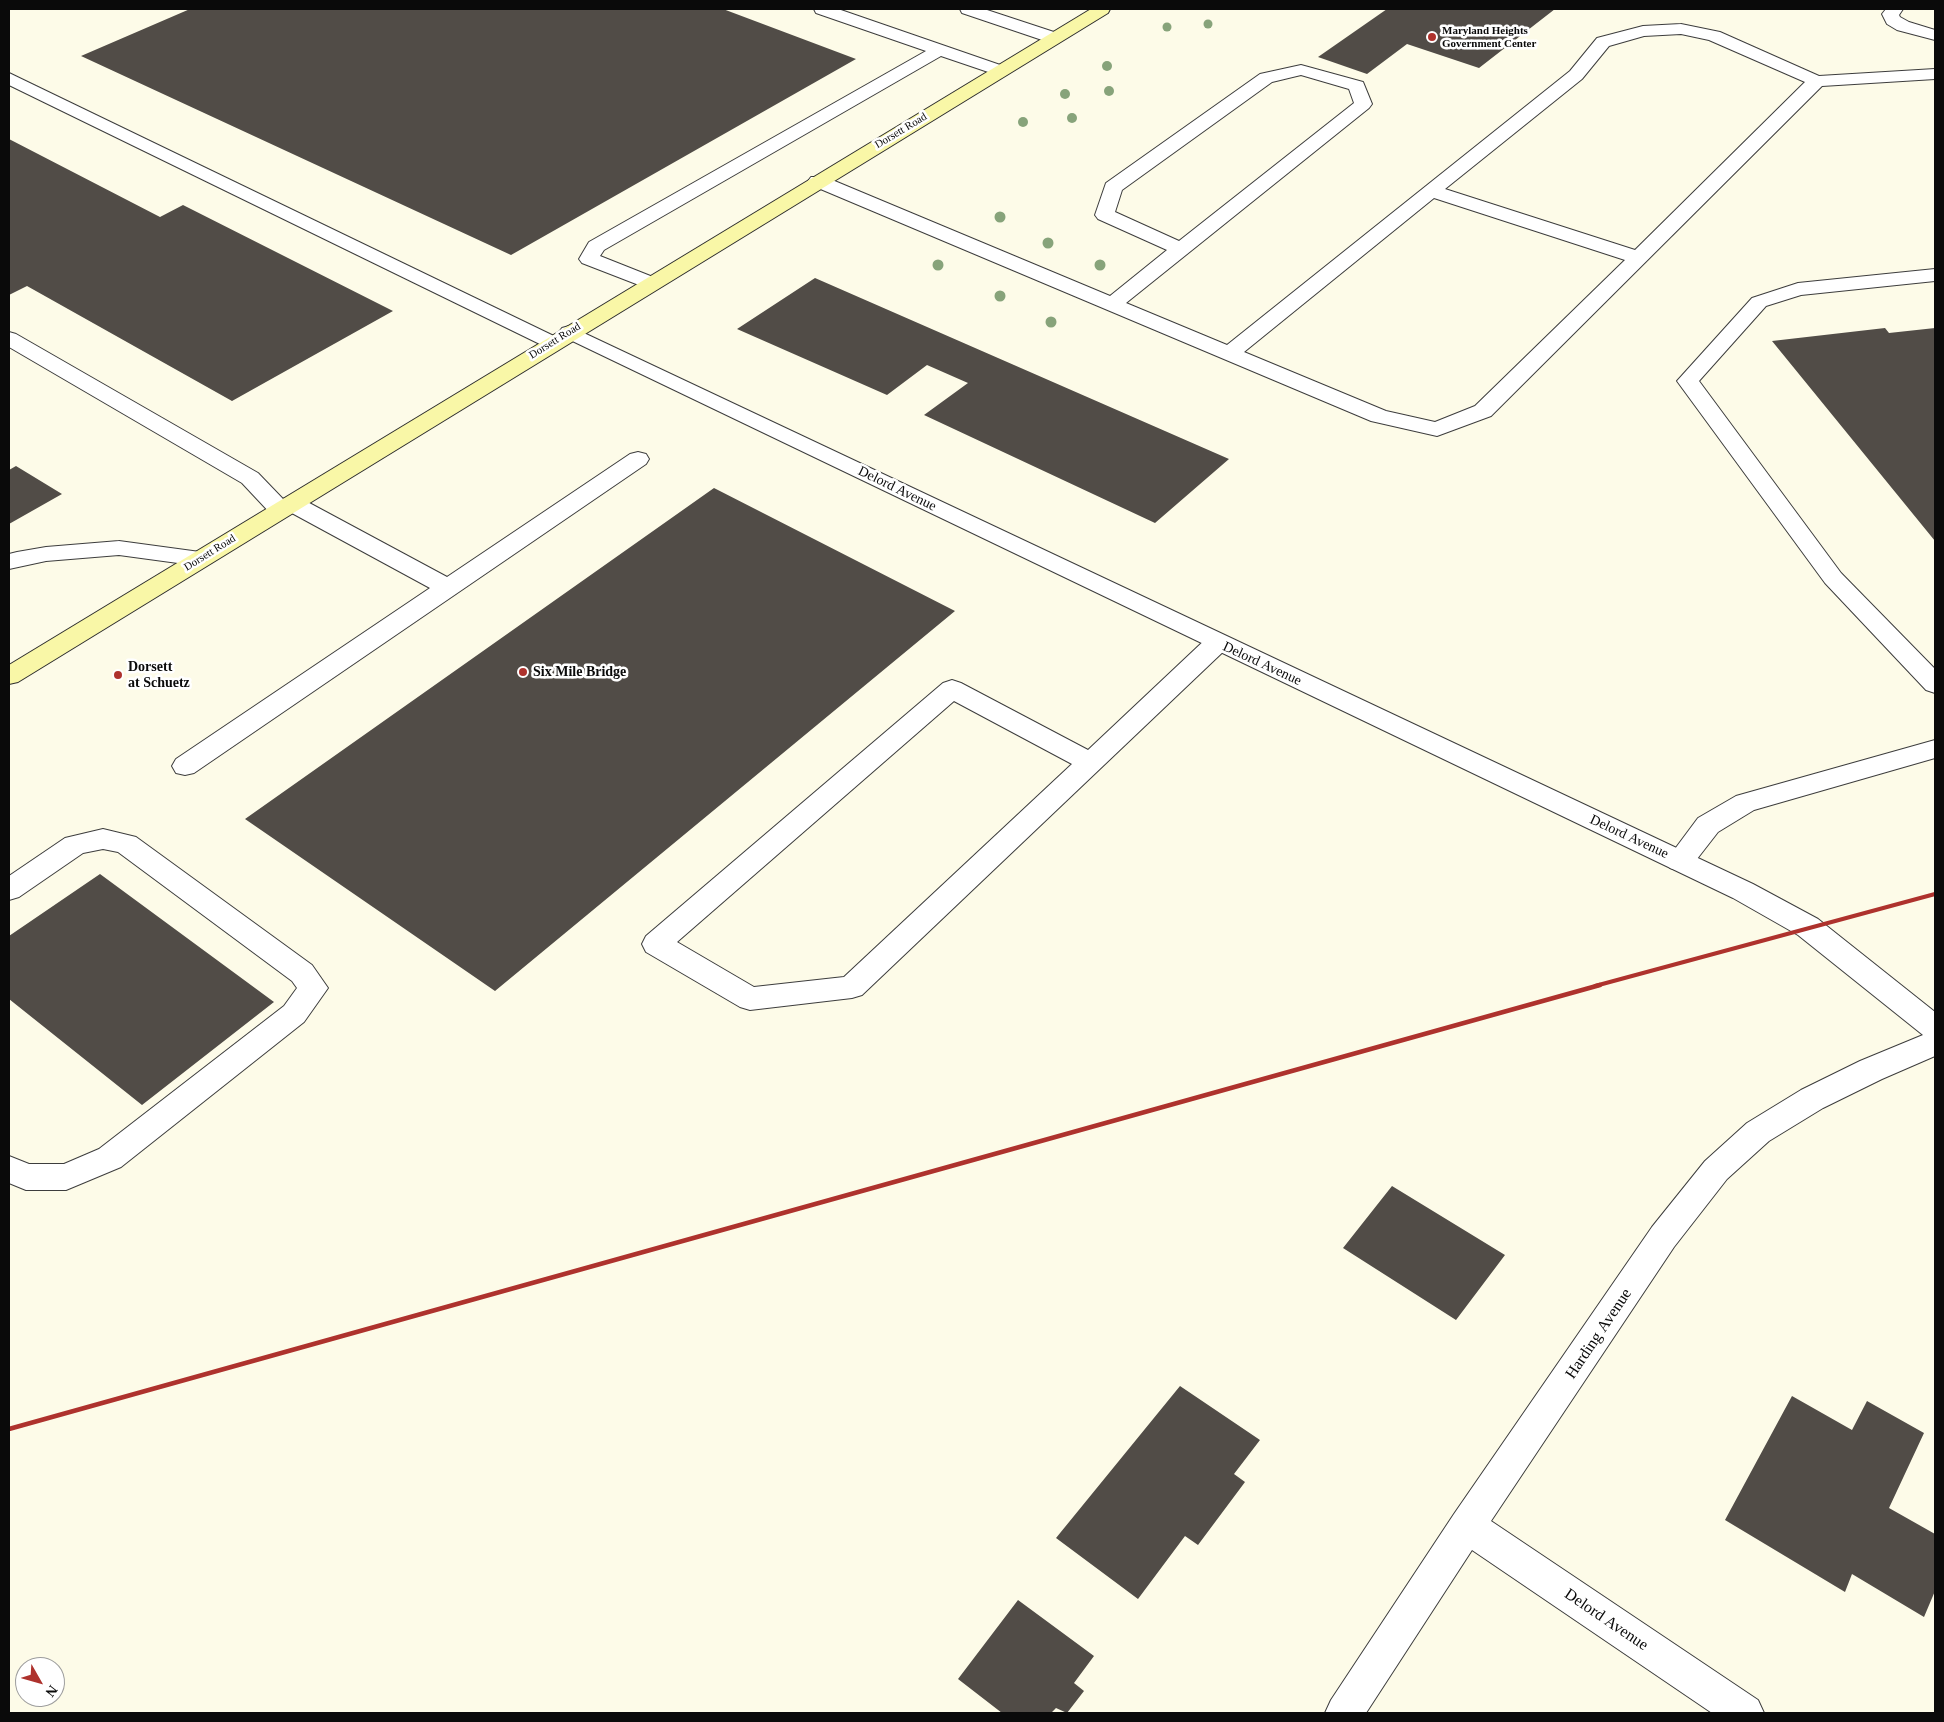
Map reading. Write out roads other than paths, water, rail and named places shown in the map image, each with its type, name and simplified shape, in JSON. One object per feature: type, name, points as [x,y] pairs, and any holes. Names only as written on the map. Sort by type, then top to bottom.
[{"type":"main road","name":"Dorsett Road","points":[[9,676],[1102,9]]},
{"type":"street","points":[[822,9],[1000,71]]},
{"type":"street","points":[[968,9],[1054,38]]},
{"type":"street","points":[[1895,9],[1890,14],[1893,20],[1903,26],[1935,35]]},
{"type":"street","points":[[1229,353],[1576,76],[1603,42],[1643,30],[1689,31],[1714,36],[1817,81],[1909,78],[1935,74]]},
{"type":"street","points":[[652,283],[589,258],[596,246],[940,50]]},
{"type":"street","points":[[1112,304],[1363,104],[1357,86],[1301,70],[1266,78],[1113,187],[1105,215],[1181,249]]},
{"type":"street","name":"Delord Avenue","points":[[9,78],[561,338],[1217,643],[1742,891],[1808,927],[1935,1028]]},
{"type":"street","points":[[818,181],[1379,416],[1437,429],[1483,411],[1817,81]]},
{"type":"street","points":[[1432,190],[1639,258]]},
{"type":"street","points":[[1935,275],[1798,290],[1759,302],[1688,381],[1833,578],[1935,684]]},
{"type":"street","points":[[9,338],[250,478],[286,506],[448,588]]},
{"type":"street","points":[[185,766],[638,459]]},
{"type":"street","points":[[9,562],[25,557],[119,548],[200,559]]},
{"type":"street","points":[[1090,762],[952,689],[656,944],[750,999],[852,986],[1217,643]]},
{"type":"street","points":[[1680,861],[1708,825],[1745,803],[1935,749]]},
{"type":"street","points":[[9,890],[75,845],[103,839],[126,844],[302,973],[313,988],[294,1014],[110,1158],[66,1177],[26,1177],[9,1169]]},
{"type":"street","name":"Harding Avenue","points":[[1344,1713],[1467,1526],[1664,1237],[1716,1170],[1758,1132],[1812,1099],[1871,1070],[1935,1043]]},
{"type":"street","name":"Delord Avenue","points":[[1467,1526],[1745,1713]]},
{"type":"railway","points":[[1595,986],[1935,894]]},
{"type":"railway","points":[[9,1429],[1600,985]]},
{"type":"place","name":"Maryland Heights Government Center","points":[[1432,37]]},
{"type":"place","name":"Six Mile Bridge","points":[[523,672]]},
{"type":"place","name":"Dorsett at Schuetz","points":[[118,675]]}]
